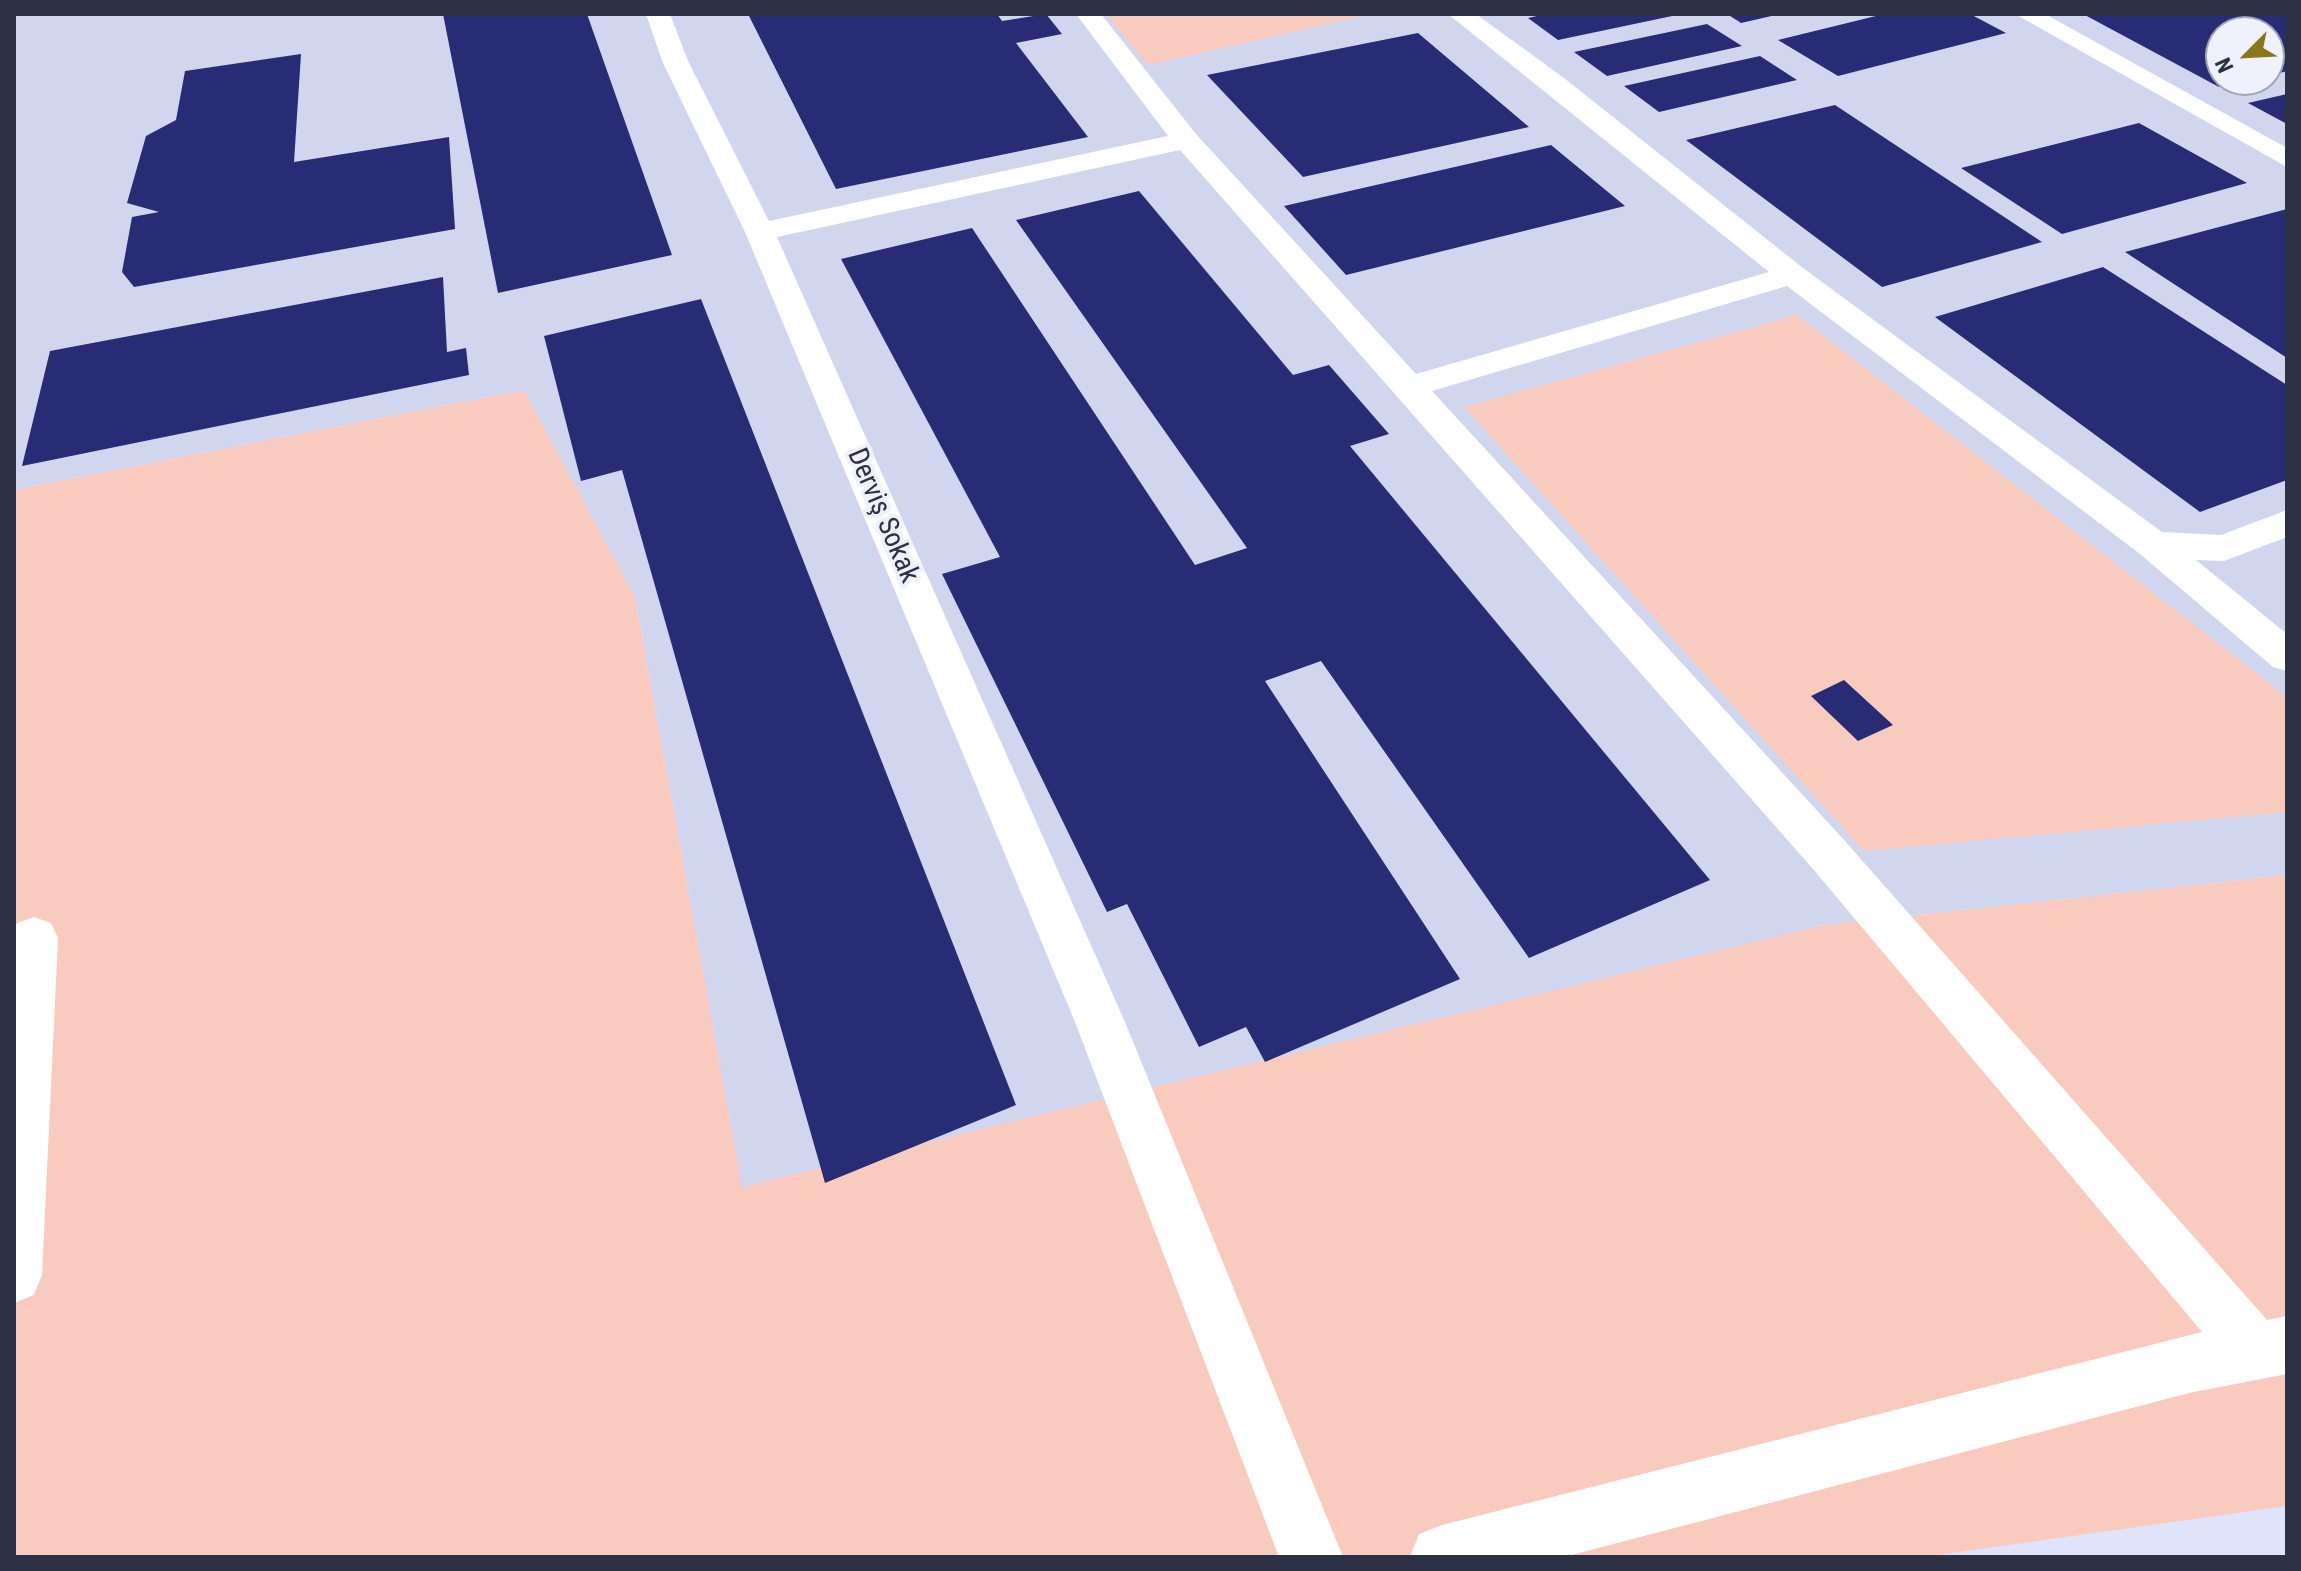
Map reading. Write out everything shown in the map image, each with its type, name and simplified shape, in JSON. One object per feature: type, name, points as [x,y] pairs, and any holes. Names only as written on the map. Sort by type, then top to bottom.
[{"type":"street","name":"Derviş Sokak","points":[[658,14],[675,61],[760,232],[1100,1022],[1311,1557]]},
{"type":"street","points":[[1088,14],[1186,140],[2272,1348]]},
{"type":"street","points":[[1460,14],[1555,84],[1792,275],[2153,545],[2287,656]]},
{"type":"street","points":[[2027,14],[2287,159]]},
{"type":"street","points":[[760,232],[1186,140]]},
{"type":"street","points":[[1408,387],[1792,275]]},
{"type":"street","points":[[2153,545],[2224,548],[2287,523]]},
{"type":"street","points":[[14,1275],[34,938]]},
{"type":"street","points":[[1442,1557],[2173,1368],[2272,1348]]},
{"type":"shaded area","points":[[14,14],[2287,14],[2287,875],[1824,925],[742,1188],[635,597],[524,390],[14,490]]},
{"type":"shaded area","points":[[1106,14],[1371,14],[1148,65]]},
{"type":"shaded area","points":[[1797,315],[2287,697],[2287,812],[1864,851],[1464,407]]},
{"type":"shaded area","points":[[524,390],[635,597],[742,1187],[1824,925],[2287,875],[2287,1506],[1923,1557],[14,1557],[14,490]]},
{"type":"building","points":[[443,14],[587,14],[672,255],[498,293]]},
{"type":"building","points":[[748,14],[997,14],[1002,21],[1046,14],[1062,34],[1016,43],[1088,137],[836,189]]},
{"type":"building","points":[[1546,14],[1677,15],[1558,40],[1528,18]]},
{"type":"building","points":[[1727,14],[1776,14],[1776,15],[1741,23]]},
{"type":"building","points":[[1884,14],[1970,14],[2006,33],[1838,76],[1778,40]]},
{"type":"building","points":[[2083,14],[2287,14],[2285,72],[2285,16],[2205,16],[2205,79]]},
{"type":"building","points":[[1707,24],[1742,46],[1607,76],[1574,52]]},
{"type":"building","points":[[1418,33],[1529,127],[1303,177],[1207,75]]},
{"type":"building","points":[[301,54],[294,162],[449,137],[455,229],[134,287],[122,272],[132,217],[159,212],[127,203],[146,136],[176,120],[185,71]]},
{"type":"building","points":[[1760,56],[1797,80],[1659,112],[1624,86]]},
{"type":"building","points":[[2285,96],[2287,124],[2248,103]]},
{"type":"building","points":[[1835,105],[2042,242],[1882,287],[1686,140]]},
{"type":"building","points":[[2139,123],[2247,183],[2062,234],[1961,168]]},
{"type":"building","points":[[1551,145],[1625,206],[1346,275],[1284,206]]},
{"type":"building","points":[[1139,191],[1293,375],[1329,365],[1389,434],[1350,446],[1710,880],[1529,958],[1321,661],[1265,681],[1460,979],[1265,1062],[1246,1027],[1199,1047],[1127,904],[1107,912],[942,574],[1000,557],[841,259],[972,228],[1195,565],[1247,548],[1016,220]]},
{"type":"building","points":[[2287,209],[2287,358],[2125,252]]},
{"type":"building","points":[[2103,267],[2287,385],[2287,480],[2200,512],[1935,317]]},
{"type":"building","points":[[443,277],[447,352],[466,348],[469,375],[22,466],[50,351]]},
{"type":"building","points":[[701,299],[1016,1105],[825,1183],[622,470],[581,481],[544,336]]},
{"type":"building","points":[[1844,680],[1893,725],[1858,741],[1811,696]]}]
